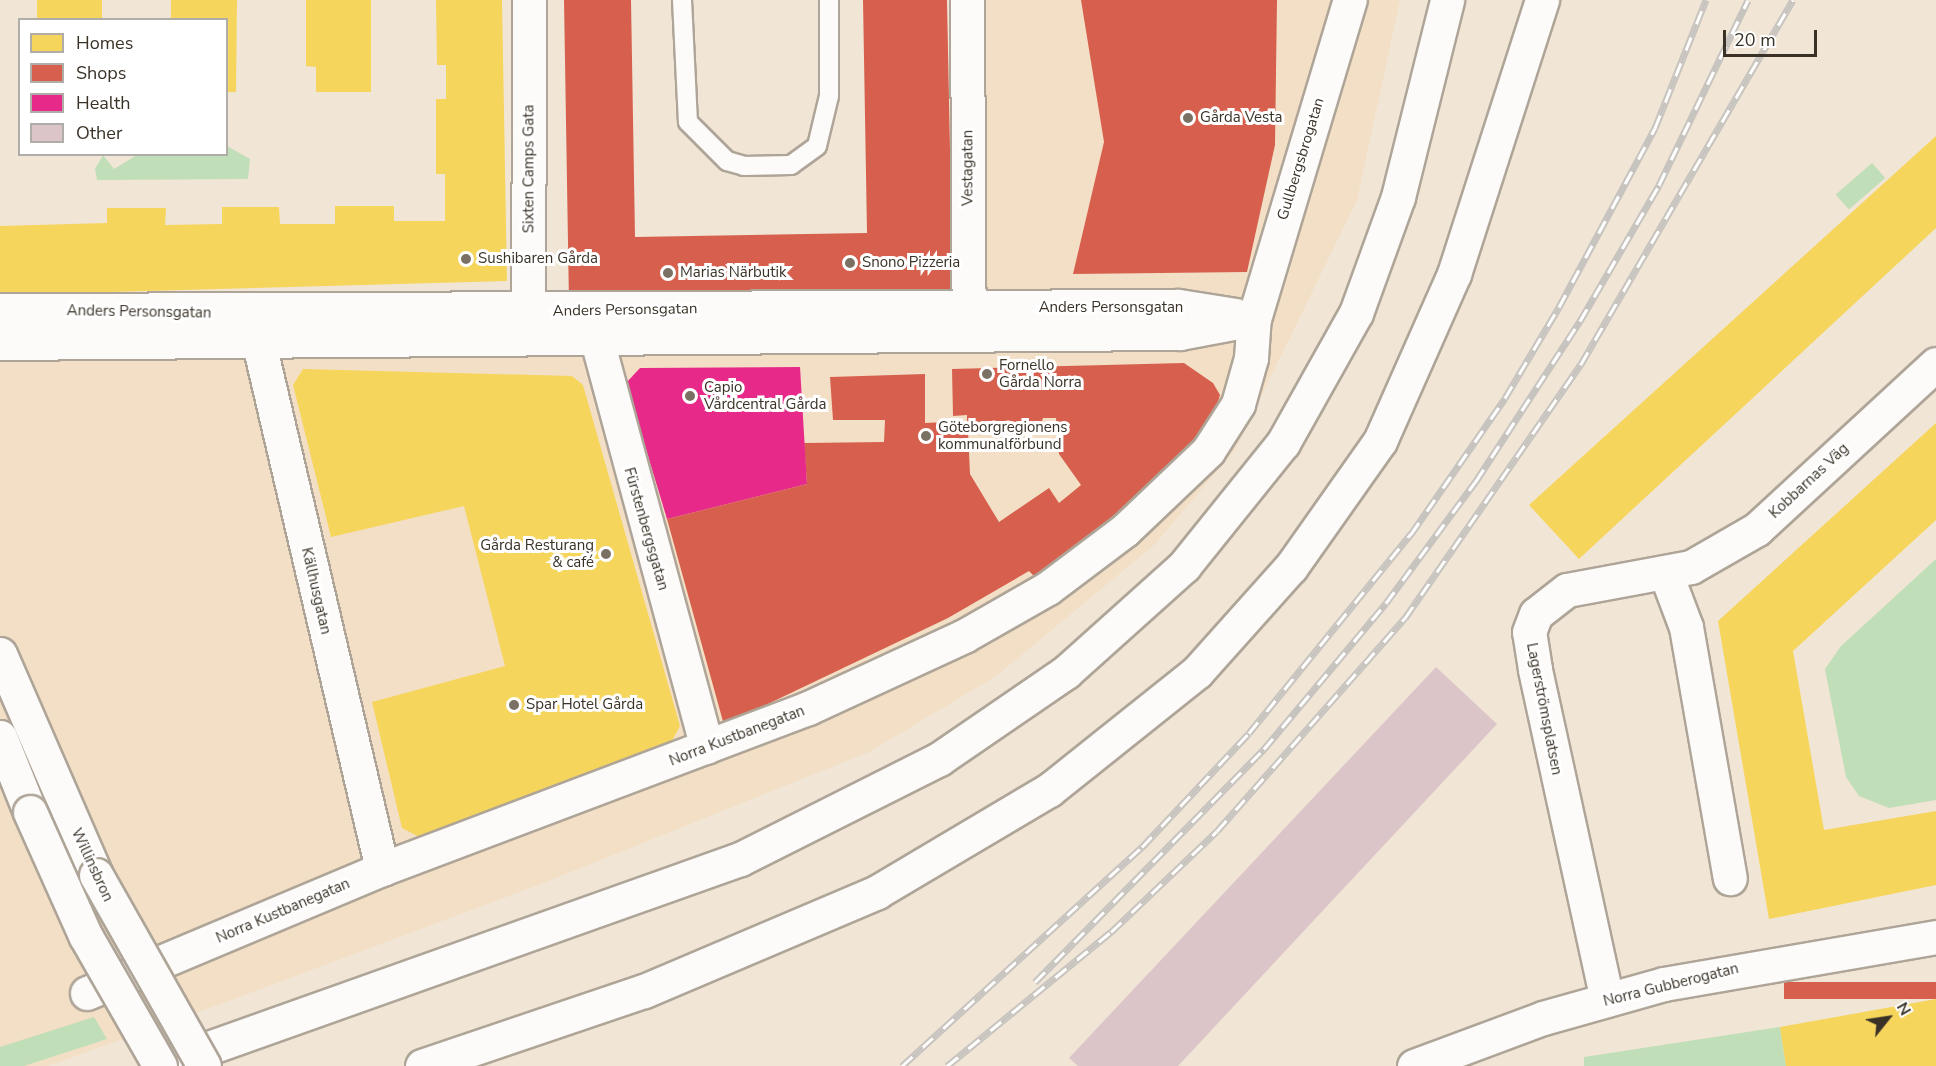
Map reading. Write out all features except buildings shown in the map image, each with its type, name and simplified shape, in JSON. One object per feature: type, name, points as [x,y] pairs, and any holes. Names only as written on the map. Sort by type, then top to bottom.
[{"type":"main road","name":"Sixten Camps Gata","points":[[528,324],[529,0]]},
{"type":"main road","name":"Vestagatan","points":[[967,0],[969,321]]},
{"type":"main road","name":"Gullbergsbrogatan","points":[[1254,319],[1350,0]]},
{"type":"main road","points":[[0,737],[30,812],[85,935],[159,1066],[740,859],[939,759],[1066,672],[1184,566],[1283,443],[1356,313],[1398,197],[1447,0]]},
{"type":"main road","points":[[422,1066],[644,991],[877,892],[1049,790],[1197,672],[1291,567],[1380,441],[1454,274],[1542,0]]},
{"type":"main road","name":"Anders Personsgatan","points":[[0,310],[254,327]]},
{"type":"main road","name":"Anders Personsgatan","points":[[0,343],[254,327],[528,324],[969,321],[1180,333],[1254,319]]},
{"type":"main road","name":"Norra Kustbanegatan","points":[[87,993],[382,869],[808,708],[964,636],[1048,588],[1125,530],[1184,475],[1231,419],[1251,358],[1254,319]]},
{"type":"main road","name":"Fürstenbergsgatan","points":[[591,324],[707,747]]},
{"type":"main road","name":"Källhusgatan","points":[[254,327],[382,869]]},
{"type":"main road","name":"Kobbarnas Väg","points":[[1666,574],[1707,560],[1756,529],[1936,364]]},
{"type":"main road","points":[[1666,574],[1686,627],[1730,878]]},
{"type":"main road","name":"Lagerströmsplatsen","points":[[1607,1000],[1529,632],[1536,614],[1567,590],[1666,574]]},
{"type":"main road","name":"Willinsbron","points":[[0,654],[62,800],[122,927],[204,1066]]},
{"type":"main road","name":"Norra Gubberogatan","points":[[1414,1066],[1607,1000],[1773,961],[1936,937]]},
{"type":"lane","points":[[682,0],[688,122],[714,151],[744,166],[791,165],[808,157],[822,136],[829,96],[829,0]]},
{"type":"shaded area","points":[[959,0],[1400,0],[1357,200],[1235,450],[1154,545],[996,676],[869,752],[538,885],[226,1002],[48,1066],[0,1066],[0,326],[960,320]]},
{"type":"green space","points":[[228,147],[250,159],[248,179],[97,180],[95,169],[102,156],[114,169],[135,156],[228,156]]},
{"type":"green space","points":[[1872,163],[1885,178],[1849,210],[1836,194]]},
{"type":"green space","points":[[1936,559],[1936,800],[1889,808],[1859,796],[1846,777],[1825,669],[1841,646]]},
{"type":"green space","points":[[94,1017],[107,1039],[24,1066],[0,1066],[0,1047]]},
{"type":"green space","points":[[1780,1027],[1786,1066],[1584,1066],[1584,1057]]},
{"type":"railway","points":[[902,1066],[1142,847],[1249,733],[1411,534],[1505,398],[1559,307],[1655,128],[1706,0]]},
{"type":"railway","points":[[1035,982],[1264,749],[1386,603],[1476,481],[1580,321],[1659,185],[1748,0]]},
{"type":"railway","points":[[947,1066],[1111,932],[1217,831],[1405,618],[1581,364],[1793,0]]},
{"type":"place","name":"Gårda Vesta","points":[[1188,118]]},
{"type":"place","name":"Sushibaren Gårda","points":[[466,259]]},
{"type":"place","name":"Snono Pizzeria","points":[[850,263]]},
{"type":"place","name":"Marias Närbutik","points":[[668,273]]},
{"type":"place","name":"Fornello Gårda Norra","points":[[987,374]]},
{"type":"place","name":"Capio Vårdcentral Gårda","points":[[690,396]]},
{"type":"place","name":"Göteborgregionens kommunalförbund","points":[[926,436]]},
{"type":"place","name":"Gårda Resturang & café","points":[[606,554]]},
{"type":"place","name":"Spar Hotel Gårda","points":[[514,705]]}]
